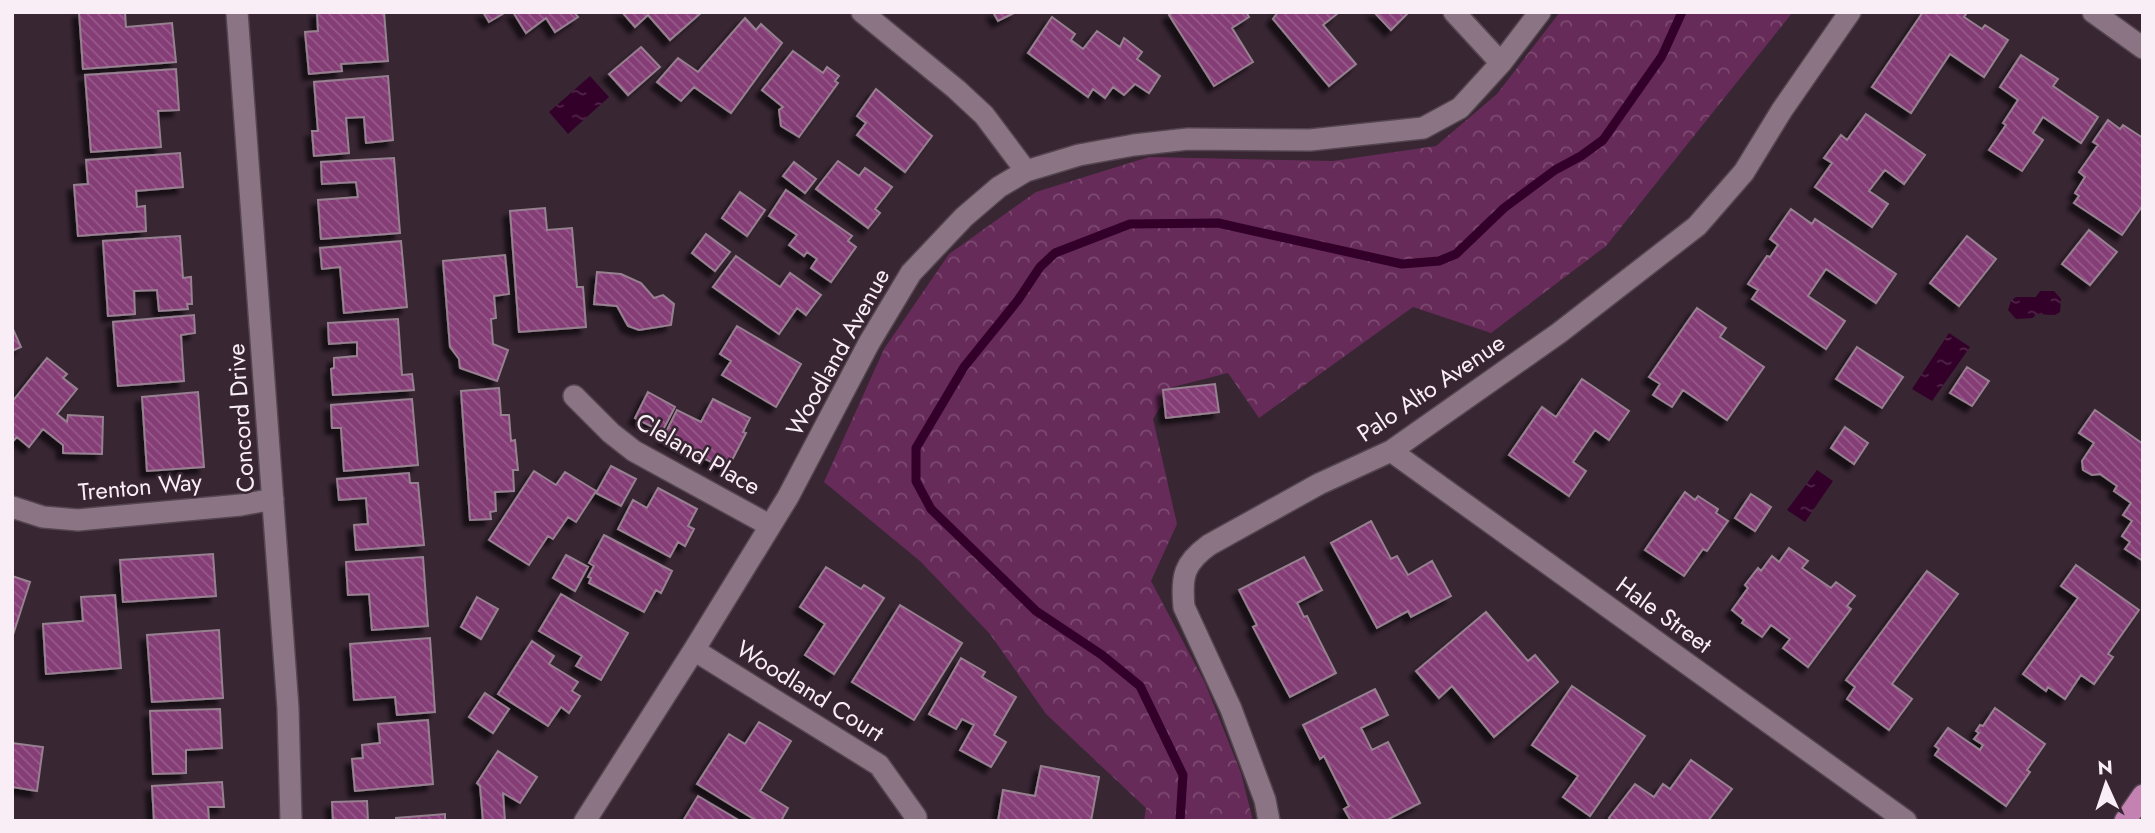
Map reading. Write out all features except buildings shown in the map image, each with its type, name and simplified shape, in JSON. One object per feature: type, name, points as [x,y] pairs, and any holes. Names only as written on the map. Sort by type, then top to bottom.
[{"type":"main road","points":[[2124,821],[2143,795]]},
{"type":"street","name":"Concord Drive","points":[[237,12],[289,718],[291,821]]},
{"type":"street","points":[[862,12],[984,115],[1026,171]]},
{"type":"street","points":[[1454,12],[1501,64]]},
{"type":"street","name":"Woodland Avenue","points":[[585,821],[788,497],[869,344],[911,274],[964,217],[999,187],[1026,171],[1079,155],[1134,145],[1188,139],[1310,140],[1423,128],[1460,108],[1501,64],[1540,12]]},
{"type":"street","name":"Palo Alto Avenue","points":[[1269,821],[1265,800],[1231,709],[1184,607],[1184,572],[1193,556],[1319,484],[1391,451],[1559,333],[1697,226],[1744,173],[1782,110],[1850,12]]},
{"type":"street","points":[[2093,12],[2143,48]]},
{"type":"street","name":"Cleland Place","points":[[574,396],[611,433],[634,451],[768,525]]},
{"type":"street","name":"Hale Street","points":[[1391,451],[1906,821]]},
{"type":"street","name":"Trenton Way","points":[[12,507],[43,517],[78,520],[216,508],[273,499]]},
{"type":"street","name":"Woodland Court","points":[[694,650],[879,765],[916,817]]},
{"type":"green space","points":[[1560,12],[1793,12],[1606,246],[1491,333],[1413,307],[1259,418],[1228,373],[1173,387],[1153,419],[1177,524],[1151,581],[1205,683],[1241,773],[1253,821],[1144,821],[1146,808],[1046,714],[990,634],[920,561],[824,482],[884,349],[949,254],[1036,192],[1149,157],[1333,161],[1436,146],[1497,94]]},
{"type":"water","points":[[590,76],[609,97],[568,134],[549,112]]},
{"type":"water","points":[[2040,291],[2054,291],[2061,299],[2060,312],[2055,315],[2036,314],[2033,318],[2016,319],[2008,310],[2011,301],[2016,297],[2036,297]]},
{"type":"water","points":[[1949,333],[1970,347],[1932,401],[1912,389]]},
{"type":"water","points":[[1817,470],[1833,481],[1805,522],[1787,510]]},
{"type":"waterway","points":[[1180,821],[1183,775],[1140,686],[1102,655],[1036,611],[931,509],[916,481],[916,448],[964,367],[1018,300],[1040,267],[1055,253],[1130,224],[1218,223],[1402,264],[1439,261],[1456,254],[1504,208],[1555,170],[1603,140],[1662,56],[1682,12]]}]
